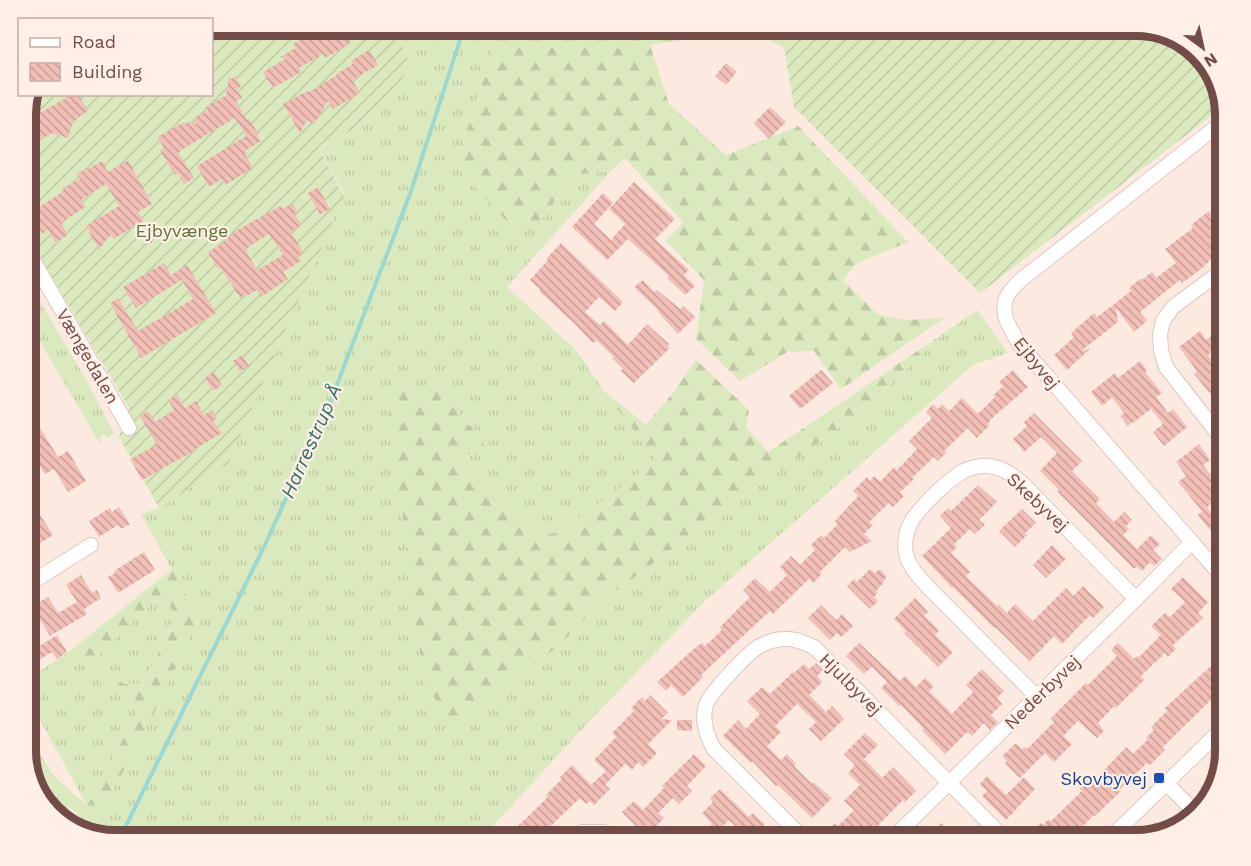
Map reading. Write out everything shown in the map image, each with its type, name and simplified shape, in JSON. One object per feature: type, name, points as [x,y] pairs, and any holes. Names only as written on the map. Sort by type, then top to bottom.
[{"type":"street","name":"Ejbyvej","points":[[1215,129],[1022,279],[1009,293],[1004,305],[1007,323],[1020,345],[1215,568]]},
{"type":"street","name":"Vængedalen","points":[[36,265],[129,428]]},
{"type":"street","points":[[1215,277],[1173,307],[1164,321],[1160,342],[1166,367],[1215,429]]},
{"type":"street","name":"Skebyvej","points":[[1037,697],[924,582],[906,554],[910,523],[948,482],[961,472],[972,468],[992,466],[1004,470],[1022,483],[1137,599]]},
{"type":"street","name":"Nederbyvej","points":[[901,830],[1137,599],[1192,542]]},
{"type":"street","points":[[36,580],[92,545]]},
{"type":"street","name":"Hjulbyvej","points":[[794,830],[714,749],[707,737],[704,724],[705,706],[713,692],[755,649],[768,642],[783,639],[797,640],[814,647],[996,830]]},
{"type":"street","points":[[1118,830],[1215,736]]},
{"type":"street","points":[[1166,783],[1190,808]]},
{"type":"green space","name":"Ejbyvænge","points":[[213,36],[398,36],[411,66],[373,119],[319,148],[344,196],[228,464],[159,508],[119,437],[129,408],[36,251],[36,110],[39,96],[213,96]]},
{"type":"green space","points":[[398,36],[496,36],[456,166],[542,220],[573,175],[611,171],[507,287],[577,351],[604,391],[657,460],[564,530],[540,537],[459,459],[484,446],[387,393],[556,648],[605,599],[859,414],[943,334],[977,310],[1008,353],[973,365],[707,599],[489,830],[115,830],[92,826],[199,619],[141,514],[159,508],[344,193],[319,148],[373,119],[411,66]]},
{"type":"green space","points":[[496,36],[690,36],[680,41],[650,45],[669,104],[726,155],[798,126],[908,242],[857,263],[843,280],[877,314],[905,320],[944,318],[841,389],[814,351],[787,352],[740,381],[696,339],[704,280],[666,241],[683,222],[625,158],[611,171],[573,175],[542,220],[512,227],[456,166]]},
{"type":"green space","points":[[757,36],[770,36],[769,40]]},
{"type":"green space","points":[[771,36],[789,36],[784,48],[769,40]]},
{"type":"green space","points":[[789,36],[1136,36],[1156,39],[1173,45],[1173,78],[1205,78],[1212,95],[1215,113],[980,293],[794,107],[784,48]]},
{"type":"green space","points":[[36,295],[85,377],[114,434],[107,438],[104,434],[100,436],[101,441],[99,442],[36,335]]},
{"type":"green space","points":[[944,333],[859,414],[605,599],[556,648],[454,723],[424,684],[387,393],[436,382],[485,446],[459,459],[540,537],[564,530],[656,460],[604,391],[646,425],[673,393],[696,360],[749,410],[746,428],[768,452]]},
{"type":"green space","points":[[172,569],[199,619],[156,709],[94,827],[69,807],[66,813],[56,803],[48,792],[52,774],[87,806],[142,704],[100,683],[101,671],[124,684],[143,683],[173,624],[171,607],[163,601],[153,602],[86,667],[67,653]]},
{"type":"green space","points":[[163,601],[171,607],[173,623],[143,684],[124,684],[107,673],[101,683],[142,704],[87,806],[36,712],[36,673],[67,653],[86,667],[153,602]]},
{"type":"green space","points":[[36,746],[52,774],[48,792],[39,771]]},
{"type":"building","points":[[306,36],[348,36],[350,44],[325,58],[323,54],[299,68],[301,72],[273,88],[263,72],[287,58],[280,57],[296,48],[293,44]]},
{"type":"building","points":[[369,50],[378,65],[352,80],[360,93],[333,109],[328,101],[314,124],[307,120],[300,133],[283,104],[337,75],[353,64],[351,61]]},
{"type":"building","points":[[726,63],[737,72],[726,85],[715,76]]},
{"type":"building","points":[[235,76],[241,86],[237,89],[242,98],[236,101],[261,141],[246,150],[245,154],[253,168],[225,185],[222,179],[209,187],[197,166],[246,136],[235,118],[178,152],[194,178],[184,184],[178,173],[175,175],[160,150],[164,148],[158,137],[184,122],[185,124],[189,122],[197,124],[193,119],[208,110],[206,107],[226,95],[229,77],[231,79]]},
{"type":"building","points":[[65,96],[79,96],[88,111],[73,121],[68,138],[52,133],[42,139],[36,129],[36,115],[66,98]]},
{"type":"building","points":[[770,107],[786,122],[769,139],[754,123]]},
{"type":"building","points":[[128,160],[152,204],[138,212],[144,221],[141,223],[158,231],[151,244],[138,224],[114,239],[110,234],[99,250],[86,226],[119,206],[106,184],[81,200],[85,207],[61,223],[68,235],[55,242],[48,230],[42,234],[36,224],[36,209],[64,191],[63,188],[80,179],[77,174],[87,168],[102,161],[108,172]]},
{"type":"building","points":[[634,182],[675,219],[655,239],[689,270],[684,275],[695,286],[685,295],[667,278],[669,276],[628,239],[607,260],[572,227],[603,193],[613,203],[594,224],[611,240],[625,224],[609,209]]},
{"type":"building","points":[[318,187],[330,209],[320,214],[308,193]]},
{"type":"building","points":[[293,204],[298,212],[294,214],[302,225],[291,232],[304,254],[298,256],[301,261],[283,272],[288,279],[261,297],[257,290],[240,298],[208,252],[244,226],[281,206],[283,208]],"holes":[[[269,234],[283,255],[257,270],[246,248]]]},
{"type":"building","points":[[1209,211],[1215,219],[1215,256],[1201,269],[1182,283],[1180,280],[1140,312],[1147,321],[1134,332],[1116,308],[1118,322],[1081,351],[1090,349],[1067,370],[1054,355],[1074,337],[1071,333],[1094,313],[1097,317],[1131,291],[1129,288],[1140,279],[1142,280],[1152,272],[1156,278],[1176,263],[1165,249],[1193,228],[1191,225]]},
{"type":"building","points":[[561,243],[623,302],[615,311],[599,297],[585,312],[600,325],[604,321],[628,345],[647,324],[669,344],[667,346],[670,348],[634,383],[621,371],[623,369],[612,358],[614,357],[596,340],[593,343],[530,280]]},
{"type":"building","points":[[164,263],[171,275],[187,265],[216,313],[141,358],[110,303],[118,298],[138,331],[193,299],[182,280],[136,308],[123,287]]},
{"type":"building","points":[[643,280],[654,292],[657,290],[680,309],[683,306],[695,317],[678,334],[634,287]]},
{"type":"building","points":[[1200,331],[1206,340],[1215,333],[1215,350],[1208,355],[1215,364],[1213,372],[1215,374],[1215,400],[1194,374],[1197,371],[1179,347]]},
{"type":"building","points":[[242,355],[249,366],[240,371],[233,361]]},
{"type":"building","points":[[1140,361],[1147,370],[1145,372],[1162,393],[1156,397],[1168,413],[1173,409],[1187,427],[1164,446],[1153,432],[1163,424],[1151,409],[1128,426],[1120,416],[1124,413],[1112,397],[1102,406],[1091,392],[1115,373],[1118,378]]},
{"type":"building","points":[[821,370],[833,383],[800,409],[789,396]]},
{"type":"building","points":[[1013,370],[1028,387],[991,419],[989,426],[977,438],[968,428],[944,451],[946,453],[938,461],[934,457],[912,478],[914,479],[900,492],[904,496],[893,507],[889,503],[869,522],[873,525],[864,534],[872,541],[850,552],[845,547],[820,572],[822,574],[813,583],[809,579],[773,614],[770,611],[701,675],[703,677],[683,697],[671,685],[666,691],[657,682],[696,647],[702,643],[705,646],[722,630],[720,627],[750,597],[743,590],[755,578],[770,592],[787,575],[780,567],[791,556],[800,565],[815,550],[811,545],[821,535],[824,538],[838,524],[835,521],[858,496],[853,491],[867,477],[870,481],[874,476],[880,482],[894,467],[897,470],[917,449],[909,441],[932,418],[926,412],[933,404],[938,409],[942,404],[949,411],[962,398],[978,414],[995,397],[993,395],[1003,387],[999,382]]},
{"type":"building","points":[[214,372],[222,385],[213,391],[205,378]]},
{"type":"building","points":[[178,395],[185,408],[196,401],[204,415],[212,410],[217,419],[213,421],[222,433],[142,480],[130,459],[157,445],[140,416],[148,411],[155,422],[174,410],[168,400]]},
{"type":"building","points":[[1034,413],[1082,461],[1072,471],[1100,499],[1096,503],[1114,522],[1124,512],[1132,520],[1126,526],[1129,529],[1123,535],[1137,549],[1151,535],[1160,544],[1153,550],[1162,559],[1154,566],[1150,562],[1142,571],[1137,566],[1134,569],[1057,491],[1059,490],[1040,471],[1057,453],[1041,437],[1024,452],[1013,439],[1027,426],[1024,422]]},
{"type":"building","points":[[36,421],[58,457],[68,451],[86,481],[68,492],[54,469],[45,474],[37,462],[40,460],[36,453]]},
{"type":"building","points":[[1199,444],[1210,460],[1203,465],[1215,480],[1215,501],[1202,511],[1178,482],[1186,476],[1176,462]]},
{"type":"building","points":[[978,485],[997,502],[979,520],[985,525],[975,534],[970,529],[954,544],[957,547],[951,553],[970,572],[966,576],[1007,613],[1015,604],[1033,621],[1066,588],[1073,596],[1083,586],[1104,607],[1093,618],[1090,615],[1062,644],[1054,636],[1030,661],[952,588],[922,556],[951,528],[940,516],[948,508],[951,511]]},
{"type":"building","points":[[119,507],[130,524],[121,529],[118,525],[99,537],[89,521],[110,508],[112,512]]},
{"type":"building","points":[[1207,507],[1215,517],[1215,536],[1198,515]]},
{"type":"building","points":[[36,509],[53,535],[36,546]]},
{"type":"building","points":[[1022,509],[1036,523],[1015,547],[999,531]]},
{"type":"building","points":[[1052,545],[1066,559],[1046,578],[1033,565]]},
{"type":"building","points":[[144,552],[155,570],[118,593],[108,577]]},
{"type":"building","points":[[870,569],[875,573],[880,569],[887,577],[876,591],[878,593],[874,597],[878,601],[870,609],[847,586],[854,579],[857,582]]},
{"type":"building","points":[[81,575],[92,593],[97,590],[101,598],[84,609],[87,614],[50,636],[41,621],[36,624],[36,604],[48,597],[58,613],[77,602],[66,585]]},
{"type":"building","points":[[1183,577],[1208,602],[1198,613],[1203,618],[1173,645],[1176,649],[1168,657],[1165,653],[1141,676],[1144,680],[1098,723],[1104,731],[1097,738],[1078,721],[1063,736],[1072,744],[1054,762],[1045,753],[1020,778],[1005,763],[1007,761],[1002,756],[1016,743],[1022,749],[1025,747],[1027,749],[1054,722],[1051,718],[1117,656],[1111,650],[1118,643],[1134,659],[1139,657],[1161,635],[1151,626],[1165,613],[1170,617],[1185,602],[1171,589]]},
{"type":"building","points":[[915,598],[928,612],[924,616],[939,630],[935,635],[953,652],[938,667],[904,633],[906,631],[894,619]]},
{"type":"building","points":[[821,605],[836,620],[842,614],[853,626],[841,637],[837,633],[830,640],[808,618]]},
{"type":"building","points":[[57,635],[67,652],[57,659],[52,652],[36,662],[36,648]]},
{"type":"building","points":[[859,643],[900,681],[905,676],[916,687],[925,678],[934,686],[929,691],[952,714],[973,692],[966,685],[982,669],[1004,691],[997,698],[1002,704],[991,715],[998,722],[990,730],[984,723],[972,736],[967,732],[945,754],[901,705],[899,706],[881,688],[887,682],[872,667],[864,674],[846,656]]},
{"type":"building","points":[[1215,662],[1215,696],[1162,748],[1165,750],[1150,765],[1147,763],[1095,816],[1079,830],[1033,830],[1041,823],[1043,825],[1049,819],[1051,821],[1082,791],[1076,784],[1083,776],[1091,784],[1126,747],[1133,754],[1148,739],[1146,738],[1154,730],[1151,727],[1167,711],[1165,708]]},
{"type":"building","points":[[816,663],[823,670],[817,676],[822,682],[809,695],[826,712],[832,706],[844,719],[821,741],[809,729],[816,722],[797,704],[775,726],[781,732],[767,746],[781,760],[787,754],[796,764],[794,766],[812,784],[813,782],[832,798],[812,818],[723,736],[738,720],[746,729],[760,714],[747,701],[762,687],[770,694],[804,664],[809,669]]},
{"type":"building","points":[[650,695],[668,713],[661,719],[672,720],[648,744],[657,753],[643,767],[638,762],[632,770],[625,764],[605,785],[610,789],[594,805],[590,801],[586,804],[580,798],[546,830],[519,830],[517,827],[548,797],[546,795],[572,765],[591,785],[606,771],[594,760],[616,737],[612,733],[634,711],[631,708],[642,697],[645,701]]},
{"type":"building","points":[[677,720],[692,720],[692,731],[677,730]]},
{"type":"building","points":[[865,733],[878,745],[864,759],[882,778],[893,767],[916,791],[905,802],[903,800],[874,830],[828,830],[835,823],[838,826],[854,810],[844,801],[860,785],[848,773],[855,765],[844,754]]},
{"type":"building","points":[[694,754],[706,766],[687,786],[692,791],[679,804],[673,798],[658,813],[664,818],[653,830],[649,830],[645,825],[640,830],[622,812],[634,801],[643,810],[664,788],[662,786]]},
{"type":"building","points":[[987,776],[1006,795],[1024,777],[1035,789],[1006,820],[982,796],[987,791],[980,784]]},
{"type":"building","points":[[1210,778],[1204,790],[1201,787]]},
{"type":"building","points":[[720,789],[749,817],[753,813],[767,830],[739,830],[729,820],[719,830],[709,830],[707,828],[712,824],[702,813],[713,802],[710,798]]},
{"type":"building","points":[[1170,818],[1173,821],[1171,822],[1162,825]]},
{"type":"building","points":[[1155,822],[1159,826],[1148,828]]},
{"type":"building","points":[[941,823],[947,830],[935,830]]},
{"type":"waterway","name":"Harrestrup Å","points":[[124,830],[262,551],[330,403],[410,194],[461,36]]},
{"type":"place","name":"Skovbyvej","points":[[1159,778]]}]
